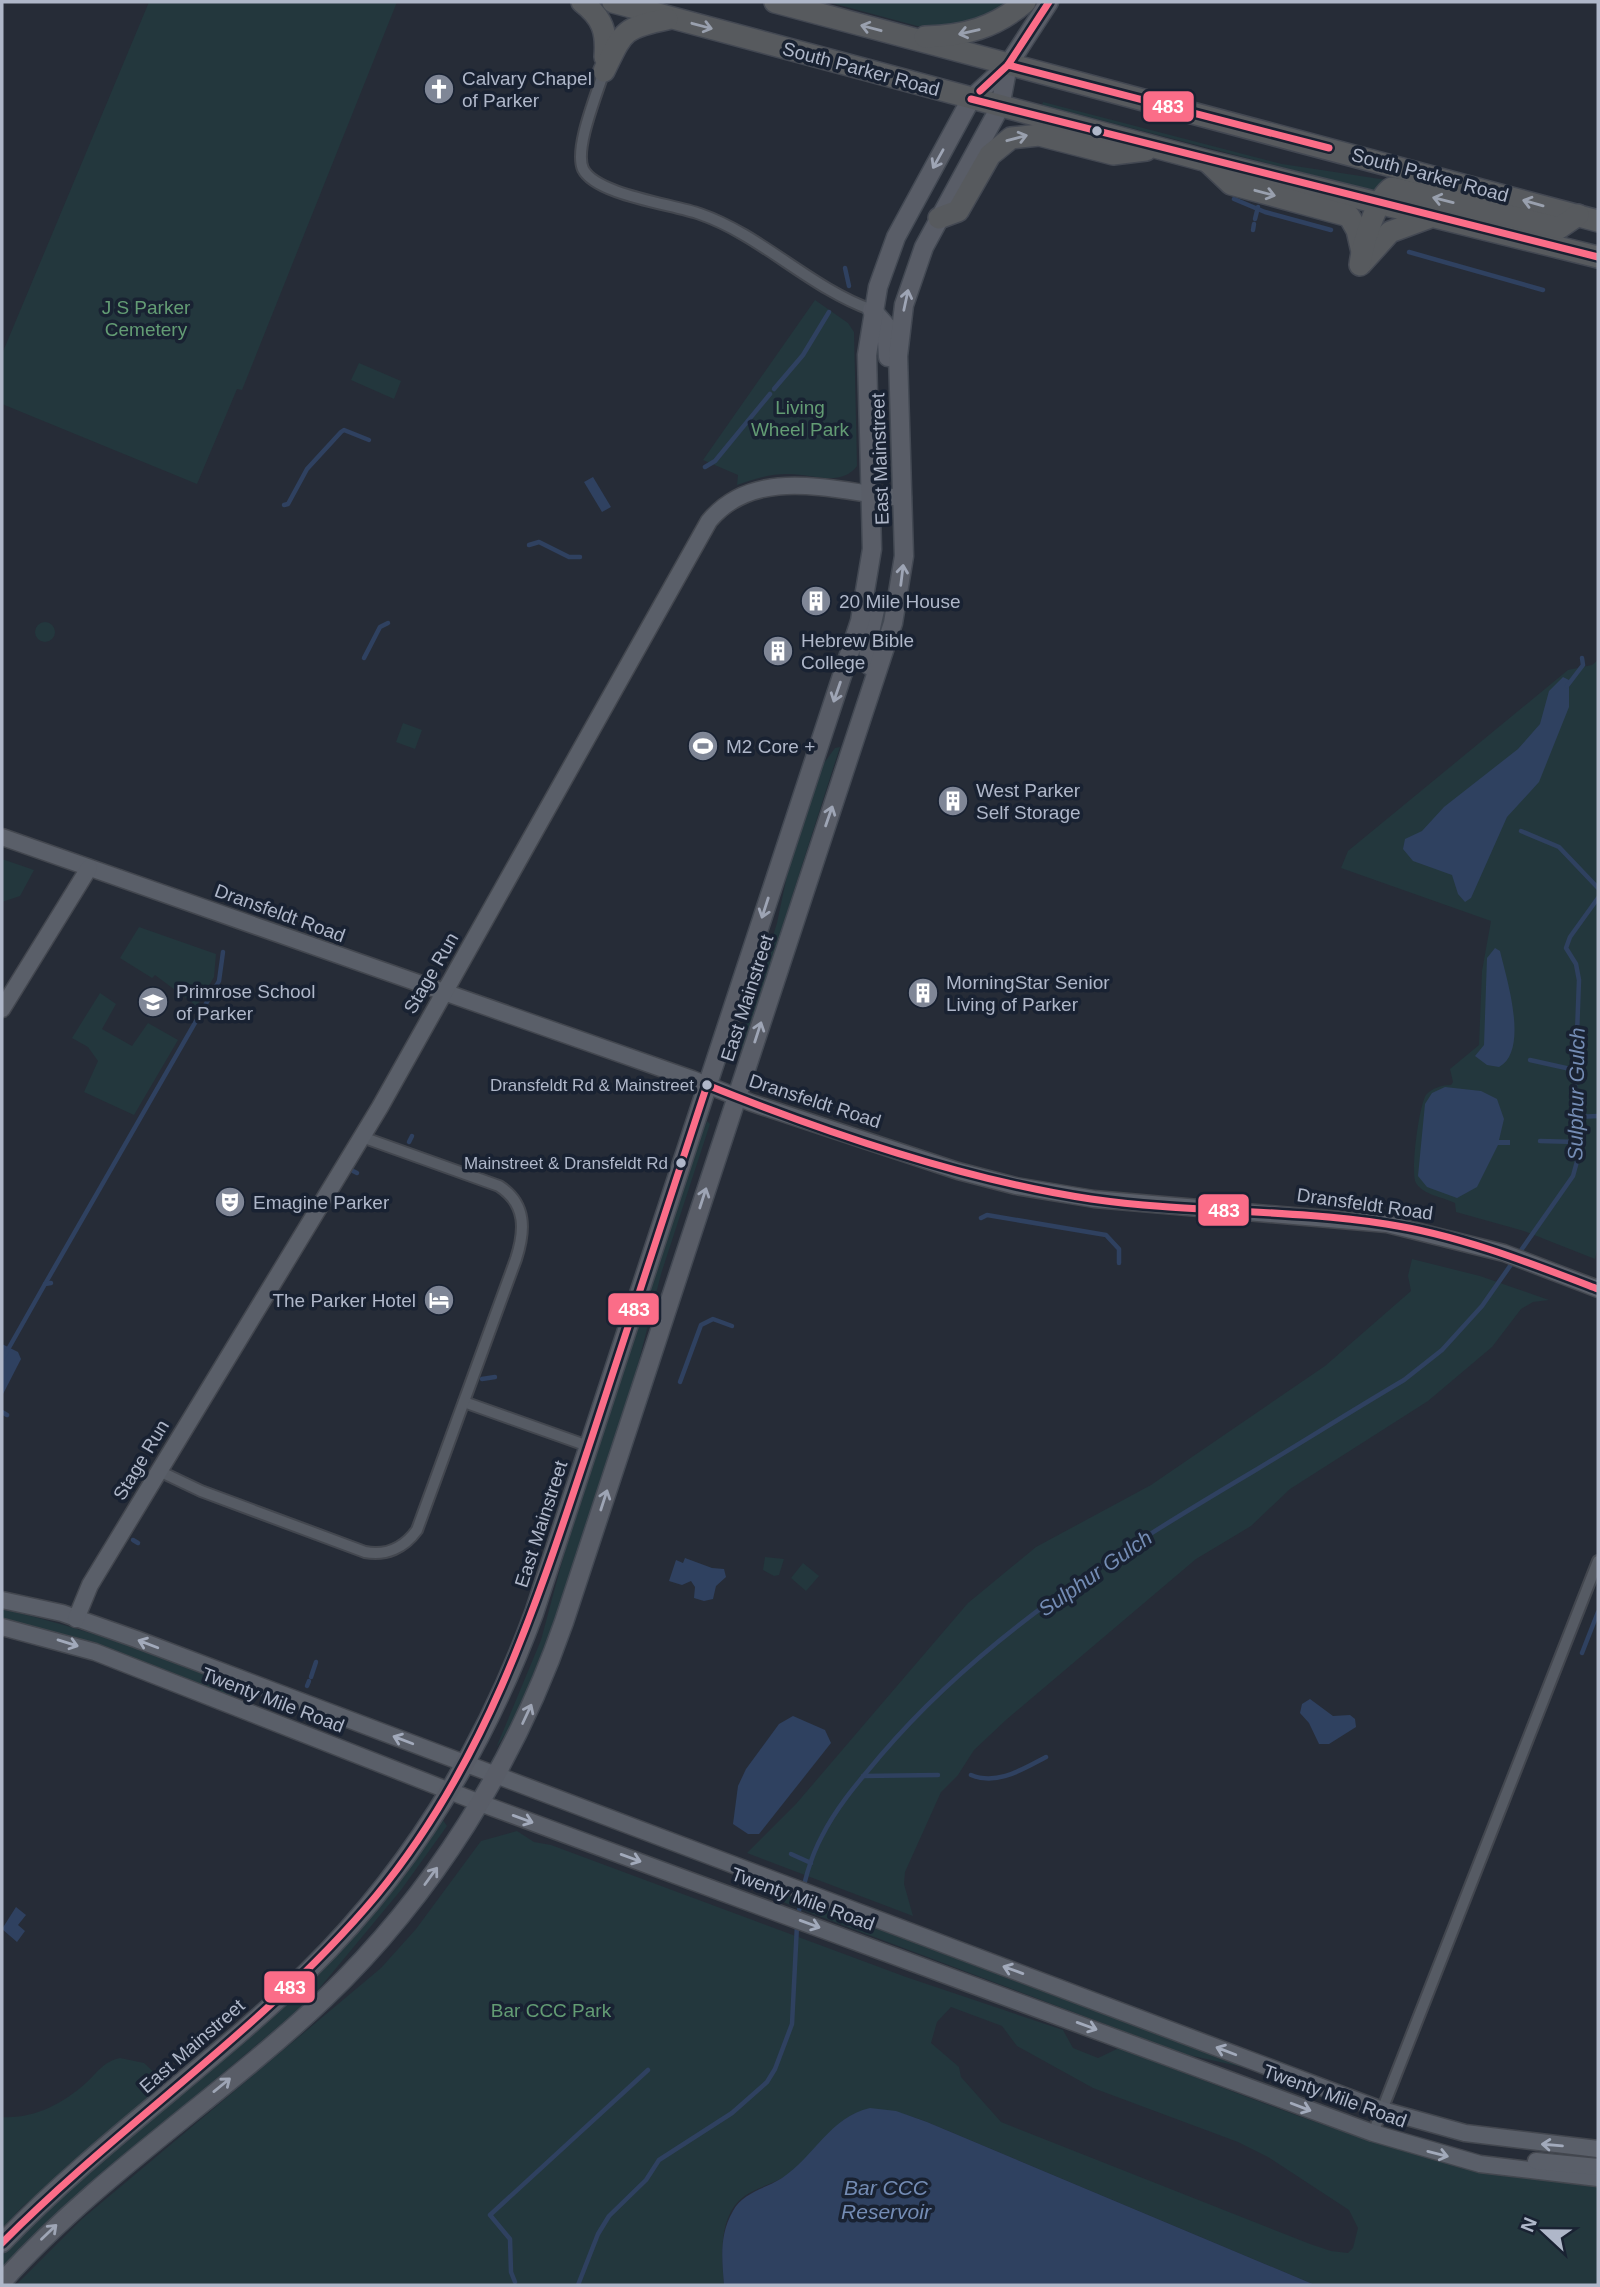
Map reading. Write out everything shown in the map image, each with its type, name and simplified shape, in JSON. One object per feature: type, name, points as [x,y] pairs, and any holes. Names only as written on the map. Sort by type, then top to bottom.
[{"type":"highway","points":[[582,2],[597,14],[607,35],[604,71]]},
{"type":"highway","name":"South Parker Road","points":[[612,2],[1207,161],[1598,257]]},
{"type":"highway","name":"South Parker Road","points":[[775,2],[1588,218]]},
{"type":"highway","points":[[905,37],[945,36],[978,30],[996,24],[1026,2]]},
{"type":"highway","points":[[604,71],[621,35],[642,24],[671,18]]},
{"type":"highway","points":[[940,218],[958,211],[990,155],[1011,138],[1038,135],[1113,154],[1161,149]]},
{"type":"highway","points":[[1207,161],[1231,184],[1349,216],[1357,230],[1362,252]]},
{"type":"highway","points":[[1430,217],[1390,232],[1360,265],[1379,204],[1391,188],[1559,228],[1588,218]]},
{"type":"main road","name":"East Mainstreet","points":[[2,2243],[54,2192],[308,1971],[387,1882],[467,1764],[526,1635],[860,621],[870,575],[871,495],[866,371],[872,310],[896,237],[971,99],[1008,65],[1049,2]]},
{"type":"main road","name":"East Mainstreet","points":[[2,2282],[71,2212],[289,2030],[342,1981],[419,1893],[496,1775],[555,1650],[877,670],[900,592],[904,556],[904,498],[899,348],[904,305],[918,260],[1000,107],[1008,65]]},
{"type":"main road","points":[[872,310],[886,326],[889,409],[901,429]]},
{"type":"main road","name":"Stage Run","points":[[76,1619],[90,1585],[362,1137],[713,516],[730,500],[775,485],[904,498]]},
{"type":"main road","points":[[870,575],[879,592],[866,656],[869,665],[877,670]]},
{"type":"main road","name":"Dransfeldt Road","points":[[2,837],[736,1097],[958,1171],[1029,1189],[1109,1201],[1362,1220],[1432,1234],[1504,1253],[1598,1289]]},
{"type":"main road","points":[[2,1009],[89,867]]},
{"type":"main road","name":"Twenty Mile Road","points":[[2,1600],[76,1619],[1382,2109],[1465,2133],[1598,2149]]},
{"type":"main road","name":"Twenty Mile Road","points":[[2,1627],[95,1652],[480,1803],[1373,2133],[1433,2152],[1507,2168],[1598,2178]]},
{"type":"main road","points":[[1507,2168],[1525,2159],[1598,2167]]},
{"type":"street","points":[[604,71],[581,150],[582,164],[593,182],[712,218],[843,299],[872,310]]},
{"type":"street","points":[[159,1471],[195,1488],[360,1551],[383,1553],[404,1544],[418,1527],[520,1245],[523,1226],[521,1214],[512,1197],[499,1186],[362,1137]]},
{"type":"street","points":[[464,1402],[588,1446]]},
{"type":"street","points":[[1373,2133],[1598,1561]]},
{"type":"green space","name":"J S Parker Cemetery","points":[[149,2],[397,2],[242,390],[237,389],[197,484],[2,404],[2,354]]},
{"type":"green space","points":[[828,2],[1012,2],[988,17],[932,30]]},
{"type":"green space","points":[[1043,102],[1282,164],[1413,184],[1378,192],[1042,105]]},
{"type":"green space","name":"Living Wheel Park","points":[[815,300],[848,323],[854,332],[857,466],[850,473],[834,478],[781,474],[737,485],[738,475],[703,460]]},
{"type":"green space","points":[[359,363],[401,381],[394,399],[351,380]]},
{"type":"green space","points":[[45,622],[52,625],[55,632],[52,639],[45,642],[38,639],[35,632],[38,625]]},
{"type":"green space","points":[[1598,660],[1598,1247],[1595,1259],[1524,1231],[1456,1212],[1455,1203],[1428,1193],[1416,1183],[1416,1139],[1423,1101],[1431,1090],[1451,1085],[1453,1082],[1450,1069],[1479,1045],[1482,971],[1491,921],[1341,868],[1348,851],[1568,670],[1592,665]]},
{"type":"green space","points":[[403,723],[422,730],[415,749],[396,742]]},
{"type":"green space","points":[[840,747],[744,1046],[734,1060],[777,923],[789,866],[821,767],[835,748]]},
{"type":"green space","points":[[2,859],[34,870],[20,896],[2,902]]},
{"type":"green space","points":[[139,927],[216,954],[214,977],[195,1009],[194,1004],[155,975],[152,978],[120,958]]},
{"type":"green space","points":[[100,993],[116,1004],[102,1029],[132,1046],[148,1023],[178,1040],[134,1115],[84,1092],[98,1061],[88,1047],[72,1038]]},
{"type":"green space","points":[[707,1121],[710,1124],[661,1274],[633,1384],[561,1604],[515,1720],[496,1748],[541,1640],[574,1517],[696,1147]]},
{"type":"green space","points":[[1412,1259],[1480,1276],[1549,1300],[1533,1302],[1521,1309],[1492,1347],[1428,1401],[1290,1489],[1251,1526],[1196,1559],[974,1750],[958,1775],[941,1792],[905,1872],[904,1884],[913,1916],[747,1853],[796,1804],[968,1603],[1036,1547],[1151,1485],[1325,1366],[1411,1291],[1408,1276]]},
{"type":"green space","points":[[765,1557],[784,1559],[779,1575],[774,1576],[763,1570]]},
{"type":"green space","points":[[803,1563],[819,1576],[806,1591],[791,1578]]},
{"type":"green space","points":[[2,1609],[61,1624],[148,1652],[234,1684],[237,1693],[229,1698],[91,1642],[2,1619]]},
{"type":"green space","points":[[443,1820],[447,1826],[401,1890],[308,2002],[90,2184],[2,2269],[2,2255],[36,2220],[309,1983],[379,1906]]},
{"type":"green space","name":"Bar CCC Park","points":[[517,1831],[534,1842],[551,1845],[906,1977],[1063,2030],[1073,2048],[1098,2058],[1119,2048],[1295,2115],[1414,2153],[1535,2179],[1598,2186],[1598,2285],[1315,2285],[927,2122],[877,2110],[860,2112],[847,2118],[788,2174],[746,2195],[734,2207],[728,2217],[723,2240],[724,2285],[16,2285],[82,2219],[381,1968],[416,1929],[481,1841]],"holes":[[[951,2007],[1002,2026],[1017,2046],[1093,2088],[1238,2142],[1268,2157],[1349,2210],[1358,2228],[1353,2248],[1348,2253],[1310,2244],[1001,2122],[961,2077],[959,2067],[931,2043],[937,2022]]]},
{"type":"green space","points":[[748,1879],[1355,2108],[1355,2109],[1247,2068],[1184,2054],[808,1912],[748,1888],[745,1884]]},
{"type":"green space","points":[[120,2058],[144,2063],[162,2080],[158,2092],[22,2207],[2,2229],[2,2117],[36,2113],[57,2104],[77,2091],[105,2065]]},
{"type":"water","points":[[593,477],[611,507],[602,512],[584,482]]},
{"type":"water","points":[[1563,677],[1569,680],[1569,707],[1539,782],[1507,817],[1471,898],[1465,902],[1458,894],[1452,875],[1413,861],[1403,849],[1405,839],[1422,831],[1444,807],[1518,749],[1540,724],[1549,691]]},
{"type":"water","points":[[1495,948],[1500,951],[1507,978],[1515,1030],[1508,1058],[1499,1067],[1487,1065],[1475,1056],[1484,1045],[1487,958]]},
{"type":"water","points":[[1445,1087],[1481,1091],[1497,1099],[1504,1119],[1499,1140],[1510,1140],[1510,1145],[1498,1145],[1477,1187],[1457,1198],[1427,1187],[1418,1176],[1425,1104],[1432,1093]]},
{"type":"water","points":[[2,1344],[18,1352],[21,1359],[2,1396]]},
{"type":"water","points":[[685,1558],[712,1568],[724,1569],[726,1577],[716,1586],[713,1599],[704,1601],[694,1598],[695,1587],[691,1581],[682,1585],[669,1581],[676,1560],[683,1563]]},
{"type":"water","points":[[1310,1699],[1333,1716],[1350,1715],[1355,1719],[1356,1727],[1329,1744],[1319,1744],[1309,1723],[1300,1713],[1302,1704]]},
{"type":"water","points":[[793,1716],[825,1730],[831,1743],[759,1834],[748,1834],[733,1824],[738,1786],[746,1769],[779,1724]]},
{"type":"water","points":[[16,1907],[26,1915],[18,1925],[25,1931],[17,1942],[2,1929]]},
{"type":"water","name":"Bar CCC Reservoir","points":[[870,2108],[896,2111],[927,2122],[1315,2285],[724,2285],[723,2238],[737,2205],[748,2195],[782,2178],[844,2120]]},
{"type":"waterway","points":[[1234,199],[1265,212],[1331,230]]},
{"type":"waterway","points":[[1255,219],[1258,207]]},
{"type":"waterway","points":[[1253,230],[1254,224]]},
{"type":"waterway","points":[[1409,252],[1543,290]]},
{"type":"waterway","points":[[845,268],[849,286]]},
{"type":"waterway","points":[[774,389],[803,355],[829,312]]},
{"type":"waterway","points":[[705,467],[715,461],[770,394]]},
{"type":"waterway","points":[[284,505],[288,504],[307,469],[341,432],[344,430],[369,440]]},
{"type":"waterway","points":[[529,545],[539,542],[569,557],[580,557]]},
{"type":"waterway","points":[[364,658],[380,627],[388,623]]},
{"type":"waterway","points":[[1567,686],[1583,665],[1582,658]]},
{"type":"waterway","points":[[1521,831],[1559,847],[1598,888]]},
{"type":"waterway","name":"Sulphur Gulch","points":[[798,1917],[804,1885],[817,1845],[835,1814],[881,1755],[921,1711],[964,1671],[1009,1633],[1104,1564],[1404,1380],[1442,1350],[1482,1306],[1573,1176],[1579,1154],[1575,1087],[1579,980],[1576,964],[1566,948],[1570,937],[1598,898]]},
{"type":"waterway","points":[[45,1284],[219,981],[223,952]]},
{"type":"waterway","points":[[1530,1060],[1575,1070]]},
{"type":"waterway","points":[[1576,1117],[1598,1116]]},
{"type":"waterway","points":[[409,1142],[412,1136]]},
{"type":"waterway","points":[[1540,1141],[1577,1142]]},
{"type":"waterway","points":[[353,1171],[357,1173]]},
{"type":"waterway","points":[[334,1202],[338,1204]]},
{"type":"waterway","points":[[981,1218],[987,1215],[1106,1235],[1119,1249],[1119,1263]]},
{"type":"waterway","points":[[2,1360],[45,1284],[51,1283]]},
{"type":"waterway","points":[[680,1382],[701,1325],[713,1319],[732,1326]]},
{"type":"waterway","points":[[482,1379],[495,1377]]},
{"type":"waterway","points":[[2,1412],[7,1415]]},
{"type":"waterway","points":[[133,1540],[138,1543]]},
{"type":"waterway","points":[[1582,1653],[1598,1612]]},
{"type":"waterway","points":[[311,1677],[316,1662]]},
{"type":"waterway","points":[[307,1686],[309,1681]]},
{"type":"waterway","points":[[971,1775],[990,1779],[1010,1775],[1046,1757]]},
{"type":"waterway","points":[[863,1776],[938,1775]]},
{"type":"waterway","points":[[791,1854],[811,1863]]},
{"type":"waterway","name":"Sulphur Gulch","points":[[578,2285],[598,2234],[609,2216],[646,2180],[659,2160],[732,2113],[767,2082],[775,2069],[792,2024],[797,1925]]},
{"type":"waterway","points":[[515,2282],[511,2272],[510,2239],[490,2215],[648,2070]]},
{"type":"transit line","name":"483","points":[[980,91],[1008,65],[1049,2]]},
{"type":"transit line","name":"483","points":[[1008,65],[1329,148]]},
{"type":"transit line","name":"483","points":[[971,99],[1598,257]]},
{"type":"transit line","name":"483","points":[[2,2243],[96,2156],[241,2031],[333,1944],[376,1896],[415,1844],[449,1791],[479,1735],[505,1677],[551,1559],[707,1085],[896,1153],[994,1180],[1091,1199],[1386,1224],[1440,1235],[1494,1251],[1598,1289]]},
{"type":"place","name":"Calvary Chapel of Parker","points":[[439,89]]},
{"type":"place","name":"20 Mile House","points":[[816,601]]},
{"type":"place","name":"Hebrew Bible College","points":[[778,651]]},
{"type":"place","name":"M2 Core +","points":[[703,746]]},
{"type":"place","name":"West Parker Self Storage","points":[[953,801]]},
{"type":"place","name":"MorningStar Senior Living of Parker","points":[[923,993]]},
{"type":"place","name":"Primrose School of Parker","points":[[153,1002]]},
{"type":"place","name":"Dransfeldt Rd & Mainstreet","points":[[707,1085]]},
{"type":"place","name":"Mainstreet & Dransfeldt Rd","points":[[681,1163]]},
{"type":"place","name":"Emagine Parker","points":[[230,1202]]},
{"type":"place","name":"The Parker Hotel","points":[[439,1300]]}]
